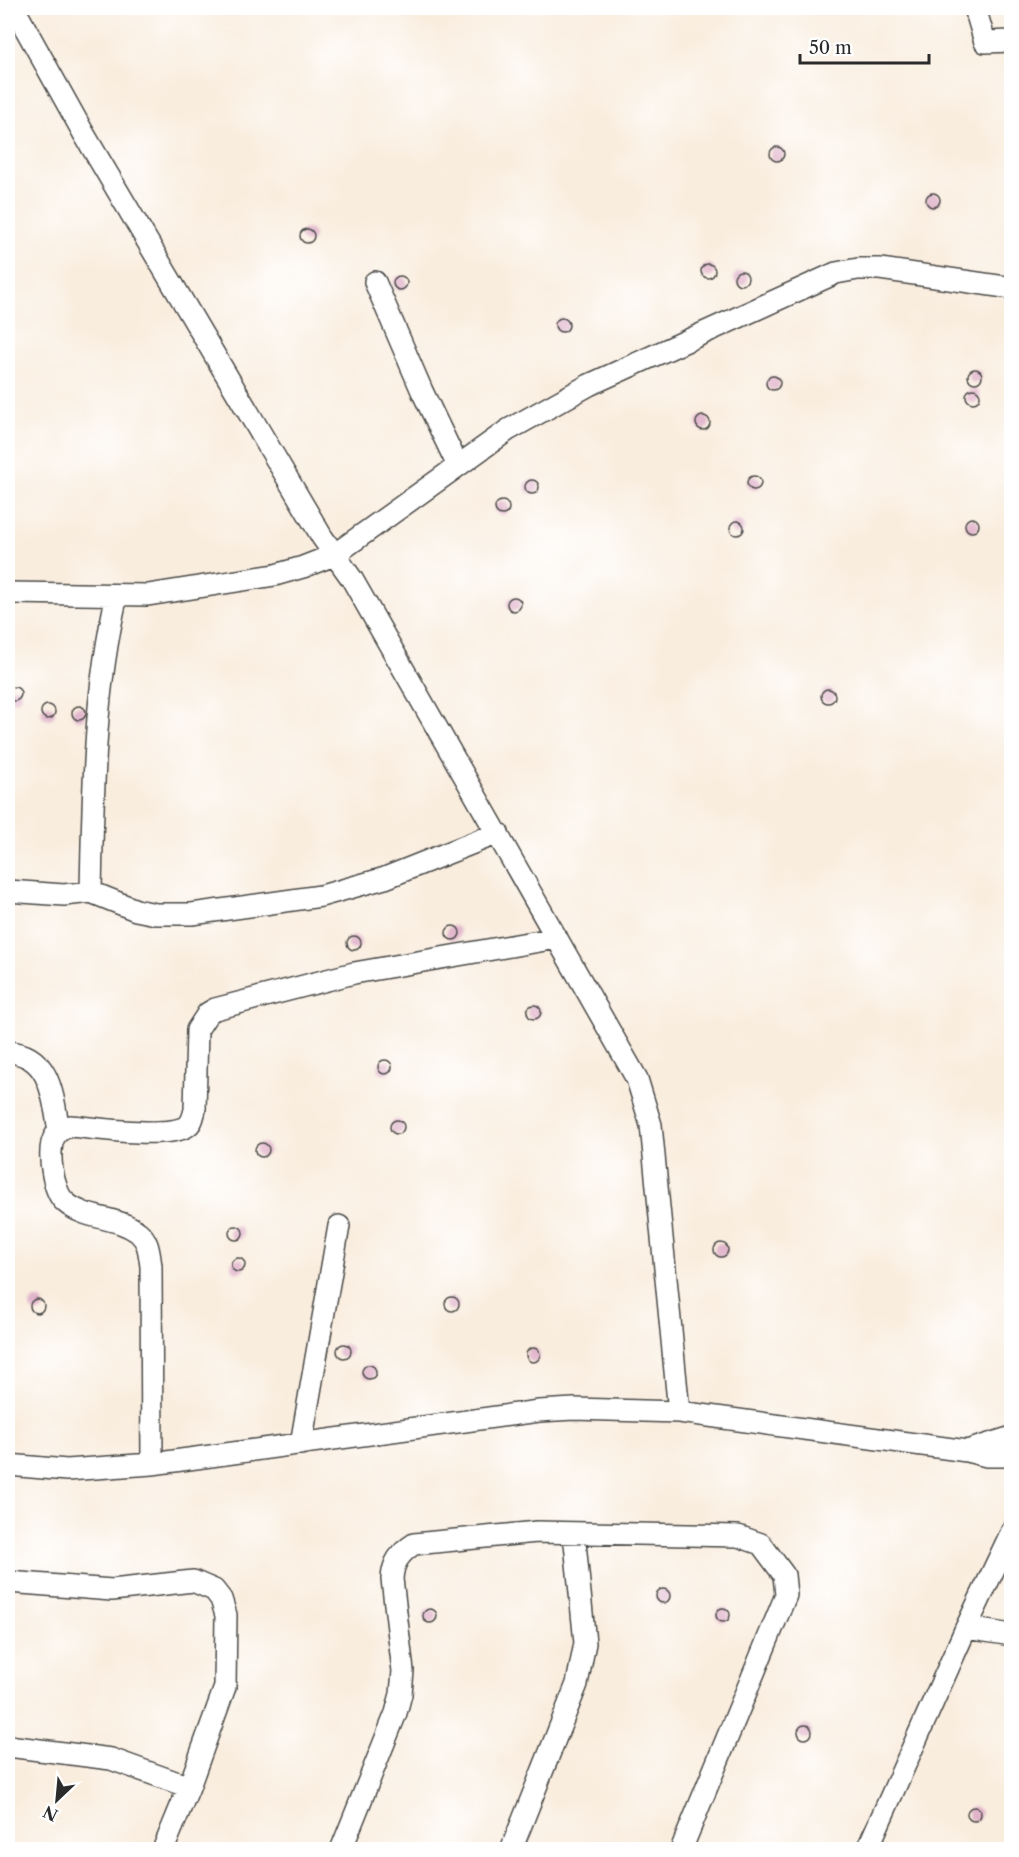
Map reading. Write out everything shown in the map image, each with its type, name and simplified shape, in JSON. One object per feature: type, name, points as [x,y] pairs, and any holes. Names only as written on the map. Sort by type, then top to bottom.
[{"type":"street","points":[[14,8],[101,162],[334,555],[352,579],[637,1079],[651,1125],[679,1412]]},
{"type":"street","points":[[975,8],[985,42],[1011,41]]},
{"type":"street","points":[[8,593],[148,595],[275,575],[303,567],[334,555],[508,430],[589,385],[836,273],[858,269],[880,269],[1011,288]]},
{"type":"street","points":[[375,282],[422,391],[458,466]]},
{"type":"street","points":[[91,892],[93,782],[97,735],[106,642],[117,595]]},
{"type":"street","points":[[8,891],[64,895],[91,892],[136,910],[156,914],[192,914],[321,896],[385,878],[498,833]]},
{"type":"street","points":[[152,1464],[151,1266],[147,1241],[127,1226],[85,1213],[64,1202],[52,1176],[52,1142],[59,1131],[70,1126],[163,1133],[186,1127],[192,1121],[195,1110],[197,1030],[208,1013],[215,1009],[354,973],[557,938]]},
{"type":"street","points":[[8,1052],[27,1057],[40,1067],[48,1078],[59,1131]]},
{"type":"street","points":[[301,1444],[339,1226]]},
{"type":"street","points":[[8,1465],[67,1470],[152,1464],[539,1411],[574,1409],[679,1412],[967,1451],[987,1456],[1011,1456]]},
{"type":"street","points":[[967,1451],[1011,1437]]},
{"type":"street","points":[[867,1850],[1011,1531]]},
{"type":"street","points":[[341,1850],[396,1713],[401,1694],[403,1671],[392,1579],[393,1569],[403,1551],[414,1544],[537,1532],[738,1536],[761,1544],[784,1575],[786,1594],[681,1850]]},
{"type":"street","points":[[511,1850],[577,1684],[582,1662],[585,1643],[574,1533]]},
{"type":"street","points":[[8,1582],[112,1590],[193,1581],[214,1590],[221,1599],[226,1615],[225,1687],[189,1787],[163,1850]]},
{"type":"street","points":[[966,1628],[1011,1635]]},
{"type":"street","points":[[8,1746],[111,1759],[189,1787]]},
{"type":"building","points":[[774,147],[780,147],[784,154],[780,161],[774,161],[770,157],[770,151]]},
{"type":"building","points":[[930,193],[936,193],[940,200],[936,207],[930,207],[926,203],[926,197]]},
{"type":"building","points":[[304,229],[310,229],[314,236],[310,243],[304,243],[300,239],[300,233]]},
{"type":"building","points":[[705,264],[711,264],[715,271],[711,278],[705,278],[701,274],[701,268]]},
{"type":"building","points":[[738,271],[744,271],[748,278],[744,285],[738,285],[734,281],[734,275]]},
{"type":"building","points":[[397,276],[403,276],[407,283],[403,290],[397,290],[393,286],[393,280]]},
{"type":"building","points":[[559,318],[565,318],[569,325],[565,332],[559,332],[555,328],[555,322]]},
{"type":"building","points":[[972,369],[978,369],[982,376],[978,383],[972,383],[968,379],[968,373]]},
{"type":"building","points":[[770,376],[776,376],[780,383],[776,390],[770,390],[766,386],[766,380]]},
{"type":"building","points":[[970,389],[976,389],[980,396],[976,403],[970,403],[966,399],[966,393]]},
{"type":"building","points":[[700,416],[706,416],[710,423],[706,430],[700,430],[696,426],[696,420]]},
{"type":"building","points":[[751,476],[757,476],[761,483],[757,490],[751,490],[747,486],[747,480]]},
{"type":"building","points":[[529,480],[535,480],[539,487],[535,494],[529,494],[525,490],[525,484]]},
{"type":"building","points":[[499,501],[505,501],[509,508],[505,515],[499,515],[495,511],[495,505]]},
{"type":"building","points":[[969,518],[975,518],[979,525],[975,532],[969,532],[965,528],[965,522]]},
{"type":"building","points":[[734,521],[740,521],[744,528],[740,535],[734,535],[730,531],[730,525]]},
{"type":"building","points":[[511,597],[517,597],[521,604],[517,611],[511,611],[507,607],[507,601]]},
{"type":"building","points":[[11,687],[17,687],[21,694],[17,701],[11,701],[7,697],[7,691]]},
{"type":"building","points":[[825,689],[831,689],[835,696],[831,703],[825,703],[821,699],[821,693]]},
{"type":"building","points":[[45,705],[51,705],[55,712],[51,719],[45,719],[41,715],[41,709]]},
{"type":"building","points":[[76,706],[82,706],[86,713],[82,720],[76,720],[72,716],[72,710]]},
{"type":"building","points":[[450,926],[456,926],[460,933],[456,940],[450,940],[446,936],[446,930]]},
{"type":"building","points":[[351,936],[357,936],[361,943],[357,950],[351,950],[347,946],[347,940]]},
{"type":"building","points":[[531,1005],[537,1005],[541,1012],[537,1019],[531,1019],[527,1015],[527,1009]]},
{"type":"building","points":[[382,1060],[388,1060],[392,1067],[388,1074],[382,1074],[378,1070],[378,1064]]},
{"type":"building","points":[[394,1120],[400,1120],[404,1127],[400,1134],[394,1134],[390,1130],[390,1124]]},
{"type":"building","points":[[259,1143],[265,1143],[269,1150],[265,1157],[259,1157],[255,1153],[255,1147]]},
{"type":"building","points":[[233,1226],[239,1226],[243,1233],[239,1240],[233,1240],[229,1236],[229,1230]]},
{"type":"building","points":[[718,1243],[724,1243],[728,1250],[724,1257],[718,1257],[714,1253],[714,1247]]},
{"type":"building","points":[[235,1258],[241,1258],[245,1265],[241,1272],[235,1272],[231,1268],[231,1262]]},
{"type":"building","points":[[449,1297],[455,1297],[459,1304],[455,1311],[449,1311],[445,1307],[445,1301]]},
{"type":"building","points":[[34,1299],[40,1299],[44,1306],[40,1313],[34,1313],[30,1309],[30,1303]]},
{"type":"building","points":[[341,1344],[347,1344],[351,1351],[347,1358],[341,1358],[337,1354],[337,1348]]},
{"type":"building","points":[[530,1348],[536,1348],[540,1355],[536,1362],[530,1362],[526,1358],[526,1352]]},
{"type":"building","points":[[366,1365],[372,1365],[376,1372],[372,1379],[366,1379],[362,1375],[362,1369]]},
{"type":"building","points":[[660,1589],[666,1589],[670,1596],[666,1603],[660,1603],[656,1599],[656,1593]]},
{"type":"building","points":[[720,1608],[726,1608],[730,1615],[726,1622],[720,1622],[716,1618],[716,1612]]},
{"type":"building","points":[[427,1609],[433,1609],[437,1616],[433,1623],[427,1623],[423,1619],[423,1613]]},
{"type":"building","points":[[802,1725],[808,1725],[812,1732],[808,1739],[802,1739],[798,1735],[798,1729]]},
{"type":"building","points":[[971,1807],[977,1807],[981,1814],[977,1821],[971,1821],[967,1817],[967,1811]]}]
